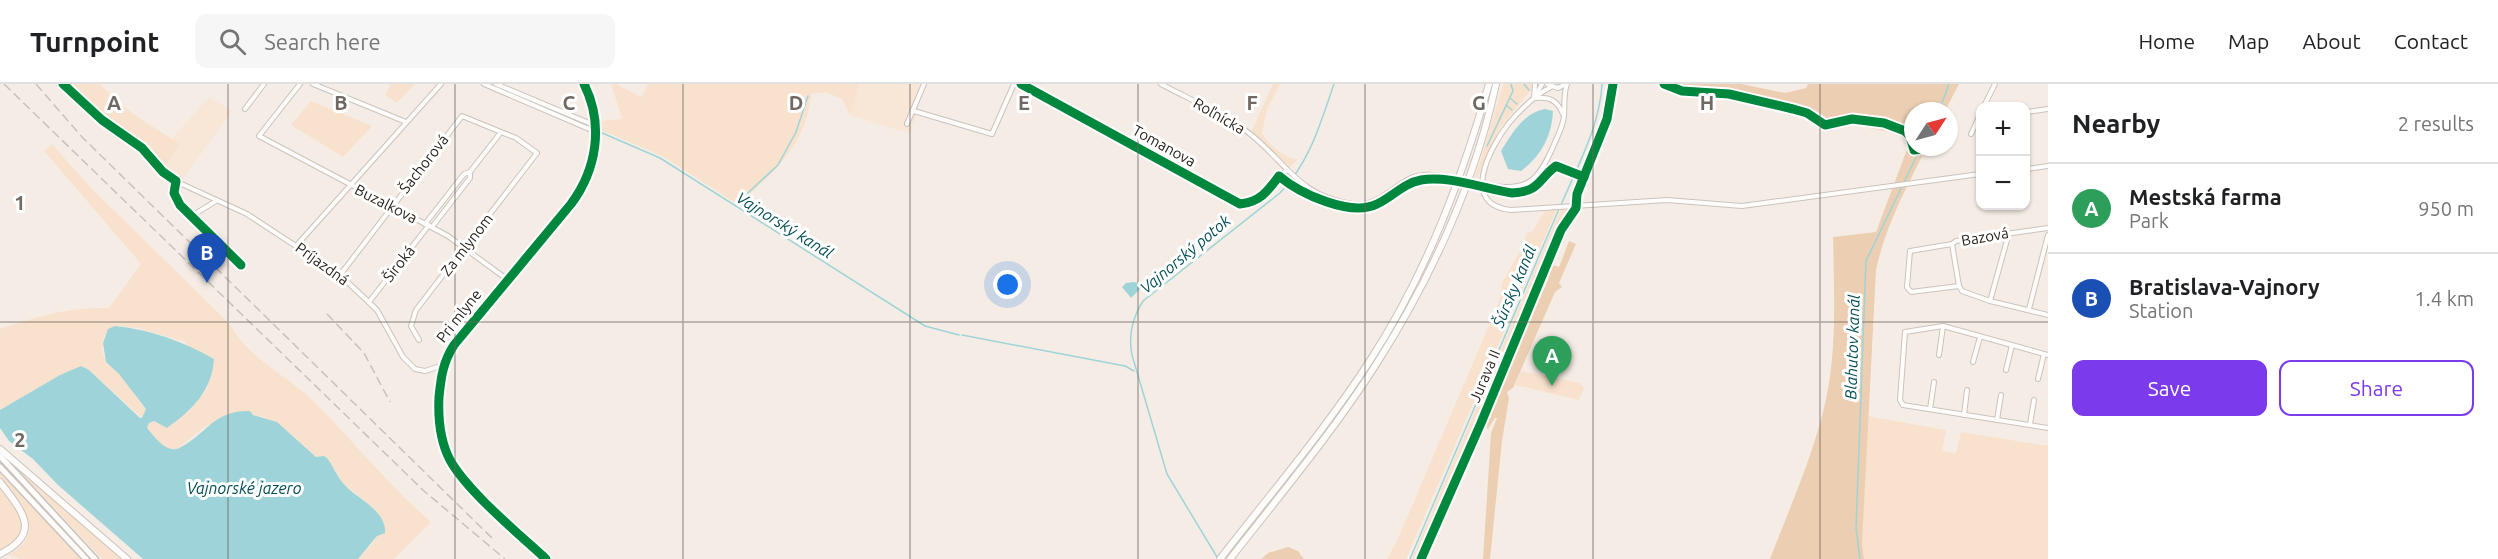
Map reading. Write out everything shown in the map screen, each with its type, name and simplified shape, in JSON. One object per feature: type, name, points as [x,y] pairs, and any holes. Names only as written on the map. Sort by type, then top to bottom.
[{"type":"highway","points":[[1222,557],[1336,410],[1394,320],[1425,261],[1452,200],[1476,131],[1489,84]]},
{"type":"highway","points":[[1230,559],[1356,396],[1402,322],[1423,284],[1459,203],[1483,133],[1496,84]]},
{"type":"highway","points":[[0,449],[127,559]]},
{"type":"highway","points":[[0,482],[21,511],[26,524],[22,540],[0,556],[5,559]]},
{"type":"main road","points":[[0,456],[95,559]]},
{"type":"main road","points":[[0,467],[86,559]]},
{"type":"street","points":[[245,109],[264,84]]},
{"type":"street","points":[[292,84],[298,85]]},
{"type":"street","points":[[313,84],[406,122]]},
{"type":"street","points":[[296,246],[441,84]]},
{"type":"street","points":[[484,84],[596,132]]},
{"type":"street","points":[[496,84],[596,126]]},
{"type":"street","name":"Pri mlyne","points":[[546,559],[471,486],[450,460],[442,438],[439,414],[443,365],[454,345],[584,186],[591,165],[596,126],[592,105],[584,84]]},
{"type":"street","points":[[907,124],[924,84]]},
{"type":"street","points":[[914,111],[993,134],[1014,84]]},
{"type":"street","name":"Tomanova","points":[[1021,84],[1240,204],[1250,203],[1263,196],[1287,170]]},
{"type":"street","name":"Roľnícka","points":[[1161,84],[1242,128],[1296,180],[1324,195],[1358,204],[1373,201],[1413,177],[1432,175],[1494,186],[1521,186],[1535,178],[1546,164],[1564,117]]},
{"type":"street","points":[[1534,98],[1535,84]]},
{"type":"street","points":[[1534,98],[1542,84]]},
{"type":"street","points":[[1564,117],[1563,100],[1567,84],[1551,86],[1534,98],[1508,125],[1500,137],[1484,171],[1481,185],[1486,198],[1501,209],[1667,200],[1742,206],[1976,175]]},
{"type":"street","points":[[1986,102],[1995,84]]},
{"type":"street","name":"Buzalkova","points":[[298,85],[259,136],[350,186],[429,225],[465,247],[508,280]]},
{"type":"street","points":[[1551,86],[1563,100]]},
{"type":"street","points":[[1534,98],[1554,101],[1564,117]]},
{"type":"street","points":[[2030,111],[2048,109]]},
{"type":"street","name":"Šachorová","points":[[339,275],[462,116],[501,132]]},
{"type":"street","points":[[1971,134],[1976,123]]},
{"type":"street","name":"Za mlynom","points":[[419,340],[411,326],[412,319],[537,153],[516,138],[501,132]]},
{"type":"street","name":"Široká","points":[[369,302],[429,225],[464,174],[470,172],[501,132]]},
{"type":"street","points":[[2030,168],[2048,166]]},
{"type":"street","name":"Príjazdná","points":[[190,217],[176,199],[174,180],[247,214],[339,275],[369,302],[383,319],[403,357],[410,365],[425,371],[443,365]]},
{"type":"street","points":[[216,201],[190,217],[241,265]]},
{"type":"street","name":"Bazová","points":[[1959,286],[1952,244],[1956,241],[2048,228]]},
{"type":"street","points":[[1990,301],[2009,233]]},
{"type":"street","points":[[2029,309],[2048,235]]},
{"type":"street","points":[[1952,244],[1910,251],[1907,287],[1911,292],[1959,286],[1962,291],[1990,301],[2048,315]]},
{"type":"street","points":[[1939,355],[1943,327]]},
{"type":"street","points":[[2038,379],[2046,354],[1943,327],[1905,332],[1903,336],[1900,400],[1903,405],[2048,428]]},
{"type":"street","points":[[1973,362],[1980,337]]},
{"type":"street","points":[[2006,370],[2012,345]]},
{"type":"street","points":[[1930,410],[1934,382]]},
{"type":"street","points":[[1964,415],[1968,390]]},
{"type":"street","points":[[1997,420],[2001,395]]},
{"type":"street","points":[[2030,424],[2034,400]]},
{"type":"shaded area","points":[[67,84],[99,84],[133,114],[180,144],[164,167],[121,129],[103,119]]},
{"type":"shaded area","points":[[391,84],[415,84],[397,103],[385,95]]},
{"type":"shaded area","points":[[611,84],[616,84],[641,97],[648,84],[859,84],[850,115],[842,99],[826,92],[812,94],[807,118],[792,148],[766,179],[737,204],[664,157],[599,129],[600,121],[622,119]]},
{"type":"shaded area","points":[[859,84],[921,84],[913,107],[916,116],[910,134],[850,115]]},
{"type":"shaded area","points":[[1273,84],[1280,84],[1267,109],[1262,133],[1278,150],[1288,157],[1298,159],[1287,170],[1250,134]]},
{"type":"shaded area","points":[[1503,84],[1532,84],[1532,89],[1500,128],[1475,178]]},
{"type":"shaded area","points":[[1668,84],[1741,84],[1785,93],[1806,88],[1808,84],[1959,84],[1950,102],[1904,102],[1904,134],[1822,119],[1805,110],[1726,92],[1683,91]]},
{"type":"shaded area","points":[[209,97],[232,111],[181,181],[164,167],[180,145],[172,139]]},
{"type":"shaded area","points":[[311,101],[372,126],[343,157],[291,125]]},
{"type":"shaded area","points":[[52,144],[89,186],[230,324],[237,336],[256,356],[311,399],[400,493],[431,522],[394,559],[358,559],[372,544],[384,524],[374,509],[342,482],[327,458],[316,457],[290,433],[264,417],[253,415],[206,426],[177,449],[163,446],[156,439],[147,428],[149,423],[187,413],[208,388],[185,342],[137,328],[116,326],[104,336],[103,355],[146,409],[142,418],[89,370],[60,375],[0,410],[0,329],[53,313],[109,308],[141,264],[44,151]]},
{"type":"shaded area","points":[[1904,156],[1922,156],[1891,222],[1876,270],[1862,543],[1864,559],[1770,559],[1811,452],[1827,394],[1834,327],[1833,237],[1876,232]]},
{"type":"shaded area","points":[[1573,208],[1560,230],[1420,559],[1412,559],[1561,209]]},
{"type":"shaded area","points":[[1546,209],[1557,209],[1406,559],[1387,559],[1397,541],[1499,302],[1503,281],[1527,233],[1532,232]]},
{"type":"shaded area","points":[[1569,241],[1576,244],[1559,283],[1562,287],[1555,292],[1513,388],[1507,392],[1509,398],[1502,441],[1490,559],[1483,559],[1491,433],[1497,418],[1488,429],[1483,423],[1548,280],[1552,265],[1559,267]]},
{"type":"shaded area","points":[[1521,371],[1579,383],[1584,388],[1579,400],[1515,385]]},
{"type":"shaded area","points":[[1867,416],[1946,430],[1942,451],[1956,453],[1961,432],[2048,446],[2048,559],[1864,559],[1862,543]]},
{"type":"shaded area","points":[[12,463],[123,559],[102,559]]},
{"type":"shaded area","points":[[0,473],[81,559],[20,559],[8,555],[27,537],[29,528],[22,508],[0,478]]},
{"type":"shaded area","points":[[0,487],[18,512],[22,527],[17,541],[9,547],[0,549]]},
{"type":"shaded area","points":[[1288,547],[1298,551],[1304,559],[1261,559],[1268,553]]},
{"type":"water","points":[[1545,109],[1553,111],[1552,120],[1548,137],[1540,152],[1521,171],[1508,169],[1501,151],[1524,120],[1537,111]]},
{"type":"water","points":[[1126,283],[1138,283],[1141,288],[1131,298],[1122,287]]},
{"type":"water","name":"Vajnorské jazero","points":[[115,326],[166,337],[214,359],[205,390],[185,414],[167,428],[154,421],[149,423],[147,428],[164,446],[177,449],[187,444],[218,419],[237,412],[250,411],[253,415],[277,422],[316,457],[327,458],[348,489],[376,511],[384,525],[385,533],[377,536],[358,559],[143,559],[58,485],[33,459],[9,441],[0,428],[0,410],[60,375],[81,366],[89,370],[142,418],[146,409],[119,374],[106,362],[103,343],[108,329]]},
{"type":"waterway","name":"Vajnorský potok","points":[[1217,557],[1167,474],[1132,355],[1130,341],[1132,327],[1143,301],[1280,193],[1290,181],[1313,142],[1334,84]]},
{"type":"waterway","points":[[1487,146],[1513,91],[1511,84]]},
{"type":"waterway","points":[[1524,84],[1529,90]]},
{"type":"waterway","name":"Šúrsky kanál","points":[[1561,205],[1592,131],[1602,84]]},
{"type":"waterway","name":"Blahutov kanál","points":[[1942,102],[1949,84]]},
{"type":"waterway","points":[[735,205],[778,165],[796,132],[808,96]]},
{"type":"waterway","points":[[1511,99],[1517,104]]},
{"type":"waterway","points":[[1506,105],[1512,110]]},
{"type":"waterway","name":"Vajnorský kanál","points":[[600,132],[660,158],[925,326],[959,335]]},
{"type":"waterway","name":"Blahutov kanál","points":[[1860,559],[1856,528],[1866,261],[1917,156]]},
{"type":"waterway","name":"Šúrsky kanál","points":[[1410,559],[1559,209]]},
{"type":"waterway","name":"Vajnorský kanál","points":[[962,335],[1125,366],[1134,371]]},
{"type":"railway","points":[[4,84],[424,491],[505,559]]},
{"type":"railway","points":[[36,84],[82,137],[494,540]]},
{"type":"railway","points":[[327,314],[364,353],[390,402]]},
{"type":"cycle path","points":[[63,84],[102,120],[142,148],[163,172],[176,181],[174,193],[180,205],[241,265]]},
{"type":"cycle path","points":[[546,559],[494,512],[468,485],[450,460],[439,421],[439,397],[443,370],[454,345],[571,204],[587,176],[595,146],[596,130],[590,99],[584,84]]},
{"type":"cycle path","points":[[1021,84],[1240,204],[1258,198],[1279,176],[1300,190],[1326,202],[1354,208],[1377,204],[1409,184],[1421,180],[1443,179],[1512,193],[1528,190],[1538,184],[1556,166],[1584,177]]},
{"type":"cycle path","name":"Jurava II","points":[[1421,559],[1481,423],[1561,230],[1576,208],[1577,194],[1607,119],[1613,84]]},
{"type":"cycle path","points":[[1664,84],[1682,91],[1729,94],[1793,109],[1807,113],[1825,125],[1852,119],[1884,123],[1904,131]]},
{"type":"place","name":"Bratislava-Vajnory","points":[[207,283]]},
{"type":"place","name":"Mestská farma","points":[[1552,386]]}]
